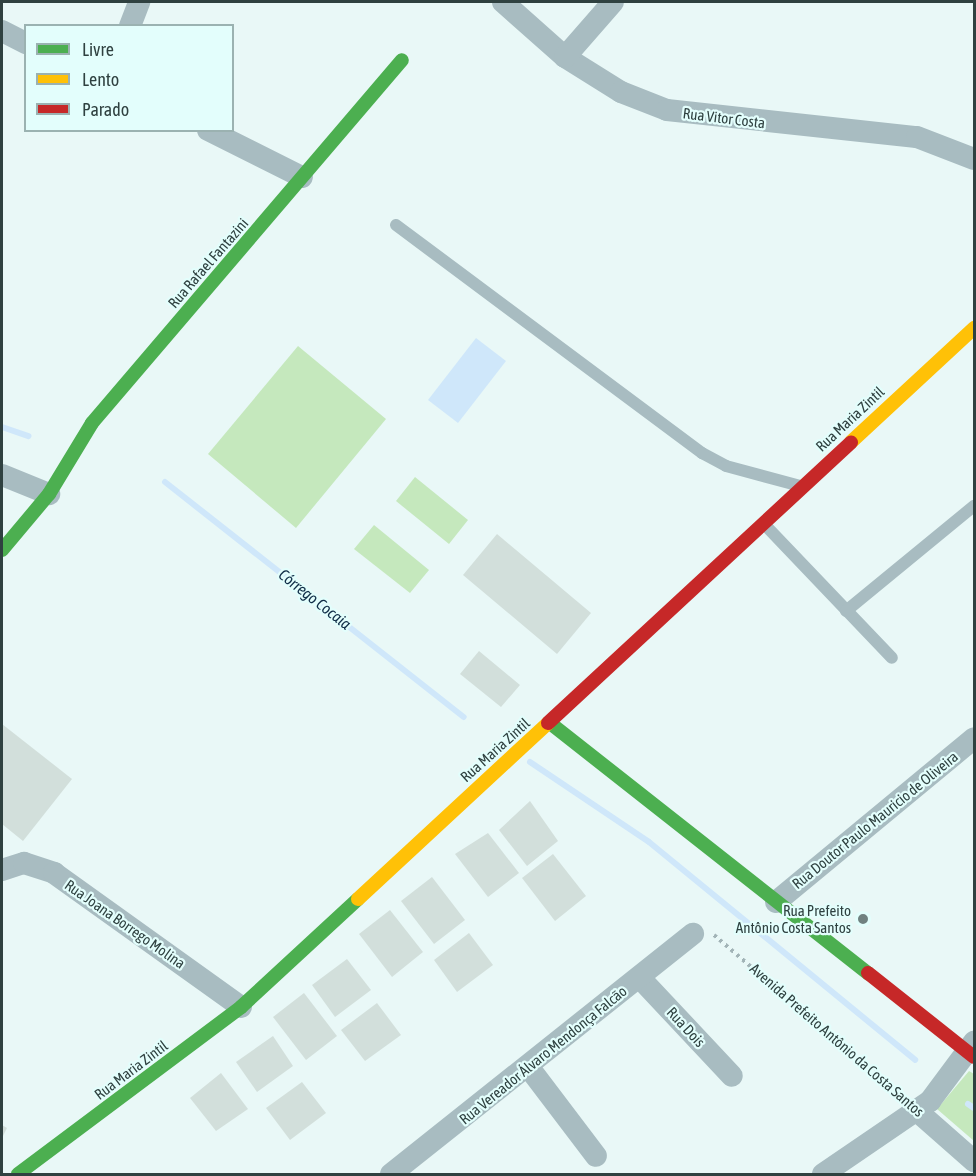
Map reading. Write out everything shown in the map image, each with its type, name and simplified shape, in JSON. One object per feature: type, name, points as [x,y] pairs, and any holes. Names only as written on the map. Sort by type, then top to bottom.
[{"type":"street","points":[[131,24],[139,2]]},
{"type":"street","name":"Rua Vitor Costa","points":[[503,2],[565,57],[621,92],[667,110],[917,137],[947,145],[975,159]]},
{"type":"street","points":[[565,57],[613,2]]},
{"type":"street","points":[[2,31],[24,41]]},
{"type":"street","name":"Rua Rafael Fantazini","points":[[2,550],[55,485],[92,423],[402,60]]},
{"type":"street","points":[[212,132],[302,177]]},
{"type":"street","points":[[947,145],[975,147]]},
{"type":"street","name":"Rua Maria Zintil","points":[[18,1174],[241,1006],[975,328]]},
{"type":"street","points":[[2,475],[55,485]]},
{"type":"street","points":[[550,723],[968,1055],[923,1106],[824,1174]]},
{"type":"street","name":"Rua Doutor Paulo Mauricio de Oliveira","points":[[776,902],[975,738]]},
{"type":"street","name":"Rua Joana Borrego Molina","points":[[2,870],[24,863],[54,873],[241,1006]]},
{"type":"street","name":"Rua Vereador Álvaro Mendonça Falcão","points":[[390,1174],[530,1069],[693,934]]},
{"type":"street","name":"Rua Dois","points":[[640,978],[732,1076]]},
{"type":"street","points":[[530,1069],[596,1156]]},
{"type":"street","name":"Avenida Prefeito Antônio da Costa Santos","points":[[923,1106],[975,1161]]},
{"type":"lane","points":[[396,225],[702,453],[726,466],[802,487]]},
{"type":"lane","points":[[846,611],[975,506]]},
{"type":"lane","points":[[763,523],[892,658]]},
{"type":"path","name":"Avenida Prefeito Antônio da Costa Santos","points":[[693,934],[721,938],[923,1106]]},
{"type":"green space","points":[[298,346],[386,419],[296,528],[208,454]]},
{"type":"green space","points":[[415,477],[468,520],[449,544],[396,501]]},
{"type":"green space","points":[[374,525],[429,570],[410,593],[354,549]]},
{"type":"green space","points":[[969,1071],[974,1074],[974,1141],[937,1109]]},
{"type":"water","points":[[476,338],[506,361],[458,423],[428,400]]},
{"type":"building","points":[[497,534],[591,613],[557,654],[463,575]]},
{"type":"building","points":[[479,651],[520,685],[501,707],[460,674]]},
{"type":"building","points":[[2,724],[72,779],[23,841],[2,824]]},
{"type":"building","points":[[530,801],[558,841],[527,866],[499,830]]},
{"type":"building","points":[[488,833],[519,873],[488,897],[455,854]]},
{"type":"building","points":[[553,854],[586,896],[555,921],[522,878]]},
{"type":"building","points":[[432,877],[465,920],[434,944],[401,901]]},
{"type":"building","points":[[390,910],[423,952],[392,977],[359,934]]},
{"type":"building","points":[[469,933],[493,965],[457,992],[434,960]]},
{"type":"building","points":[[347,959],[371,990],[335,1017],[312,985]]},
{"type":"building","points":[[304,993],[337,1036],[306,1060],[273,1017]]},
{"type":"building","points":[[377,1003],[401,1035],[365,1061],[341,1030]]},
{"type":"building","points":[[273,1036],[293,1066],[257,1092],[236,1062]]},
{"type":"building","points":[[221,1073],[248,1109],[216,1131],[190,1098]]},
{"type":"building","points":[[302,1082],[326,1113],[290,1140],[266,1108]]},
{"type":"building","points":[[2,1125],[7,1128],[2,1138]]},
{"type":"waterway","name":"Córrego Cocaia","points":[[2,427],[28,436]]},
{"type":"waterway","name":"Córrego Cocaia","points":[[165,482],[464,717]]},
{"type":"waterway","points":[[530,762],[649,842],[915,1060]]},
{"type":"waterway","points":[[968,1104],[974,1108]]},
{"type":"traffic: fast","points":[[2,550],[49,494],[92,423],[402,60]]},
{"type":"traffic: fast","points":[[550,723],[868,973]]},
{"type":"traffic: fast","points":[[18,1174],[241,1007],[358,899]]},
{"type":"traffic: slow","points":[[851,442],[974,328]]},
{"type":"traffic: slow","points":[[358,899],[548,723]]},
{"type":"traffic: jam","points":[[548,723],[851,442]]},
{"type":"traffic: jam","points":[[868,973],[974,1057]]},
{"type":"place","name":"Rua Prefeito Antônio Costa Santos","points":[[863,919]]}]
